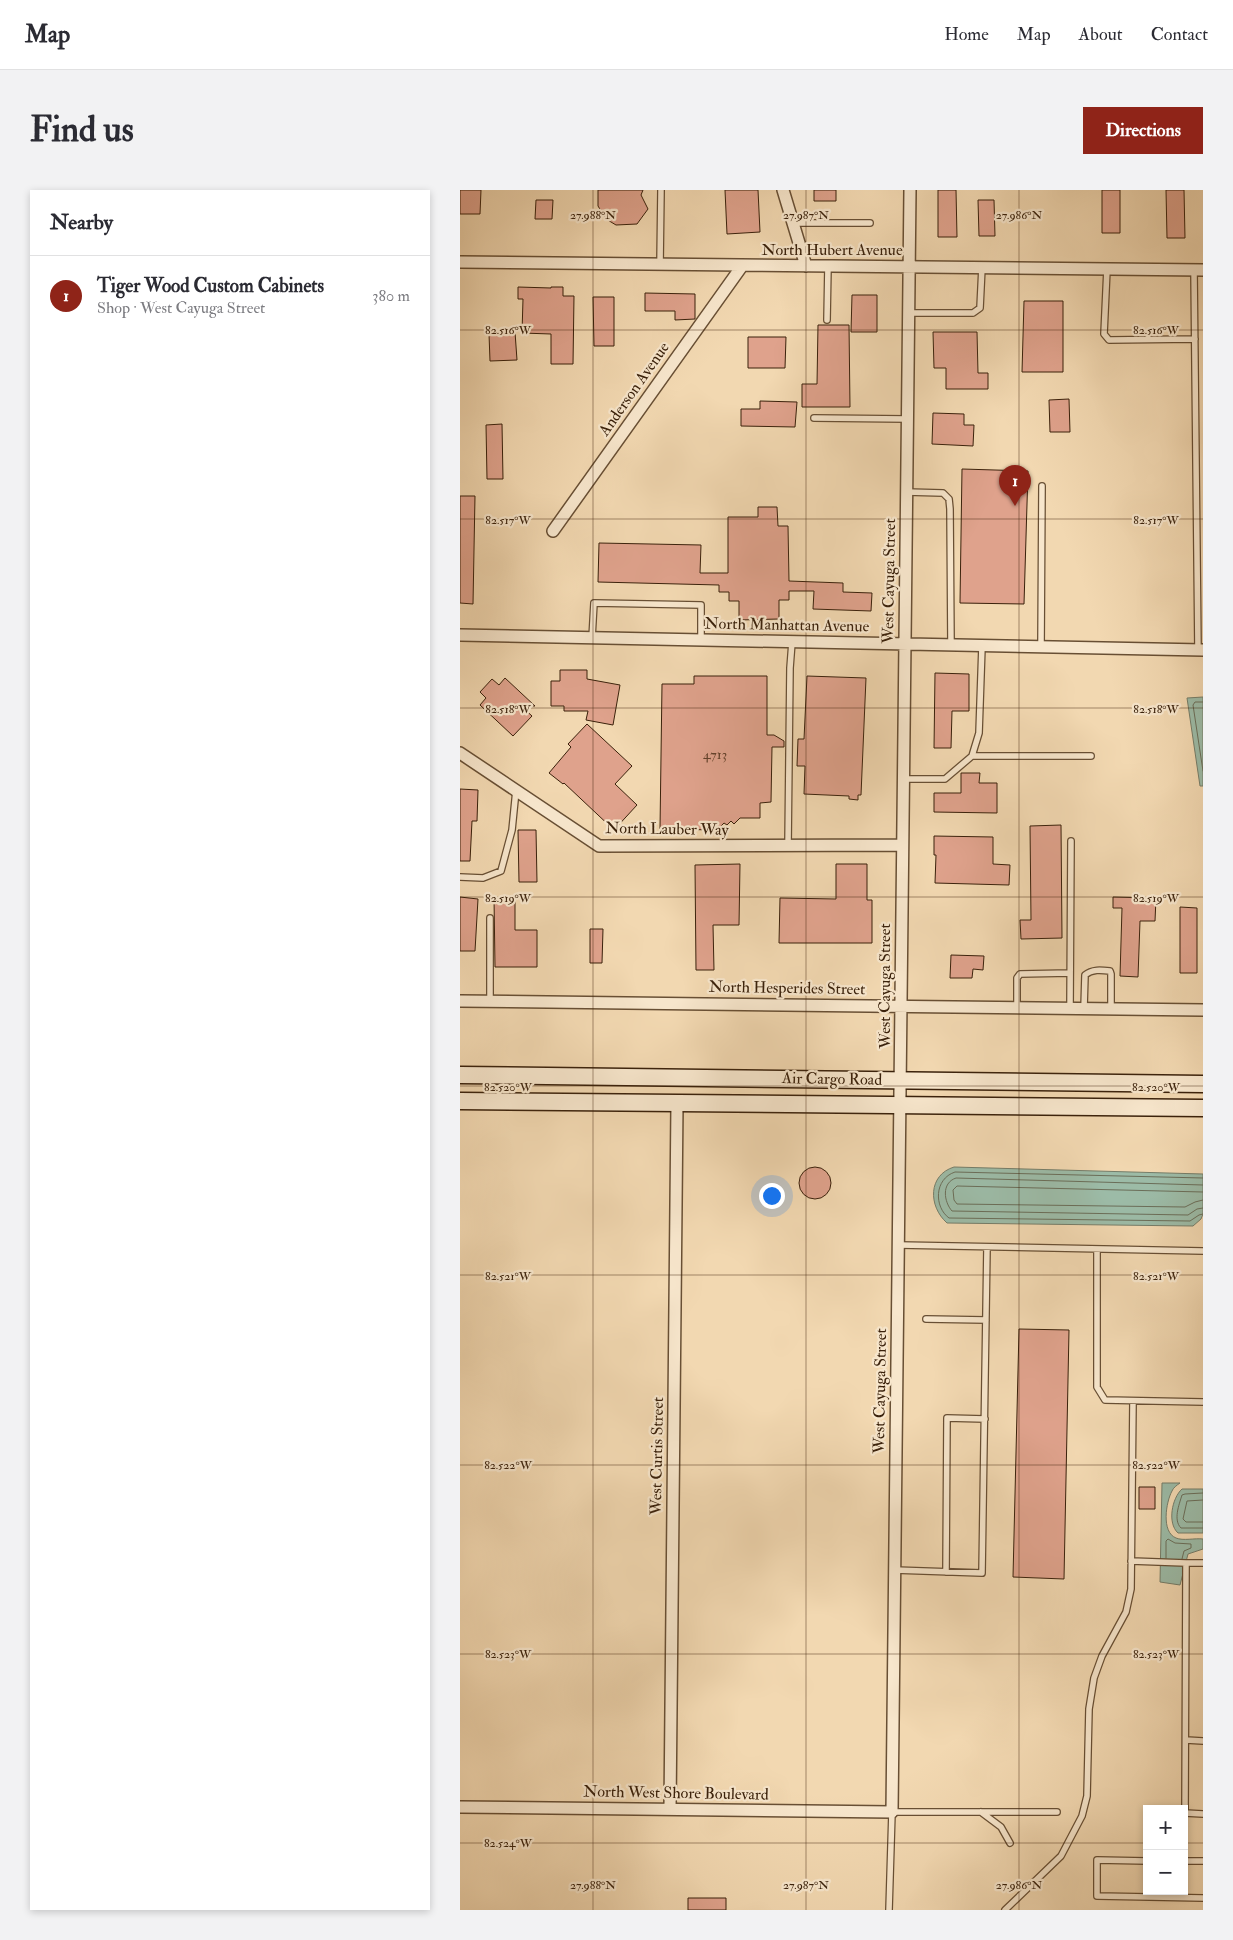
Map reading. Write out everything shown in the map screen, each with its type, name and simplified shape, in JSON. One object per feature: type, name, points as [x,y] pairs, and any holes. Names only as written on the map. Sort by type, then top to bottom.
[{"type":"street","points":[[783,190],[806,266]]},
{"type":"street","name":"West Cayuga Street","points":[[892,1812],[910,190]]},
{"type":"street","name":"North Hubert Avenue","points":[[460,262],[1198,270]]},
{"type":"street","name":"Anderson Avenue","points":[[553,531],[742,266]]},
{"type":"street","name":"North Manhattan Avenue","points":[[460,635],[1200,650]]},
{"type":"street","name":"North Lauber Way","points":[[460,753],[599,846],[902,845]]},
{"type":"street","name":"North Hesperides Street","points":[[460,1000],[1203,1010]]},
{"type":"street","name":"Air Cargo Road","points":[[460,1075],[1203,1084]]},
{"type":"street","name":"Air Cargo Road","points":[[460,1101],[1203,1108]]},
{"type":"street","name":"West Curtis Street","points":[[670,1808],[677,1104]]},
{"type":"street","name":"North West Shore Boulevard","points":[[460,1806],[892,1812]]},
{"type":"lane","points":[[660,265],[661,190]]},
{"type":"lane","points":[[793,223],[870,223]]},
{"type":"lane","points":[[827,320],[828,266]]},
{"type":"lane","points":[[909,313],[973,313],[978,311],[980,308],[982,268]]},
{"type":"lane","points":[[1107,269],[1104,326],[1106,338],[1109,340],[1195,339]]},
{"type":"lane","points":[[1198,270],[1195,339],[1200,650]]},
{"type":"lane","points":[[814,418],[907,419]]},
{"type":"lane","points":[[1041,647],[1042,486]]},
{"type":"lane","points":[[906,492],[943,493],[948,498],[950,508],[951,645]]},
{"type":"lane","points":[[592,638],[594,603],[604,603],[701,605],[701,640]]},
{"type":"lane","points":[[788,846],[789,687],[792,642]]},
{"type":"lane","points":[[902,779],[945,779],[972,756],[978,733],[982,646]]},
{"type":"lane","points":[[972,756],[1091,756]]},
{"type":"lane","points":[[460,877],[483,878],[501,871],[512,830],[516,790]]},
{"type":"lane","points":[[1070,841],[1070,1008]]},
{"type":"lane","points":[[490,918],[490,1000]]},
{"type":"lane","points":[[1084,1008],[1086,975],[1093,970],[1110,971],[1112,974],[1111,1008]]},
{"type":"lane","points":[[1017,1007],[1017,978],[1020,974],[1070,973]]},
{"type":"lane","points":[[899,1245],[1203,1251]]},
{"type":"lane","points":[[894,1570],[982,1573],[987,1246]]},
{"type":"lane","points":[[1097,1249],[1097,1387],[1105,1400],[1203,1402]]},
{"type":"lane","points":[[926,1319],[986,1320]]},
{"type":"lane","points":[[1005,1910],[1060,1856],[1082,1816],[1086,1796],[1089,1709],[1094,1678],[1102,1656],[1126,1612],[1131,1589],[1133,1401]]},
{"type":"lane","points":[[946,1572],[947,1418],[984,1419]]},
{"type":"lane","points":[[1131,1561],[1203,1564]]},
{"type":"lane","points":[[1186,1563],[1185,1813],[1203,1814]]},
{"type":"lane","points":[[1186,1740],[1203,1741]]},
{"type":"lane","points":[[889,1910],[892,1812],[1057,1812]]},
{"type":"lane","points":[[981,1812],[1001,1827],[1010,1843]]},
{"type":"lane","points":[[1143,1861],[1096,1860],[1097,1896],[1203,1898]]},
{"type":"lane","points":[[1188,1861],[1203,1861]]},
{"type":"water","points":[[1203,697],[1203,786],[1200,786],[1187,698]]},
{"type":"water","points":[[954,1167],[1203,1174],[1203,1214],[1201,1219],[1193,1226],[947,1223],[936,1208],[934,1200],[935,1184],[945,1171]]},
{"type":"water","points":[[1162,1483],[1180,1483],[1175,1487],[1170,1496],[1167,1509],[1168,1530],[1171,1535],[1179,1539],[1203,1539],[1203,1549],[1188,1554],[1180,1585],[1160,1582]]},
{"type":"water","points":[[1182,1489],[1203,1489],[1203,1533],[1178,1533],[1175,1529],[1172,1517],[1173,1504]]},
{"type":"building","points":[[460,190],[481,190],[480,214],[460,214]]},
{"type":"building","points":[[598,190],[643,190],[641,195],[648,209],[637,224],[616,225],[606,219],[598,206]]},
{"type":"building","points":[[725,190],[758,190],[760,232],[727,234]]},
{"type":"building","points":[[814,190],[836,190],[836,201],[814,201]]},
{"type":"building","points":[[938,190],[956,190],[957,237],[938,237]]},
{"type":"building","points":[[1102,190],[1120,190],[1120,233],[1102,233]]},
{"type":"building","points":[[1166,190],[1184,190],[1185,238],[1167,238]]},
{"type":"building","points":[[536,200],[553,200],[552,219],[535,219]]},
{"type":"building","points":[[978,200],[994,200],[995,236],[979,236]]},
{"type":"building","points":[[518,287],[563,287],[563,296],[574,296],[573,364],[551,364],[551,334],[522,333],[523,299],[518,299]]},
{"type":"building","points":[[645,293],[695,294],[695,319],[675,320],[675,311],[645,311]]},
{"type":"building","points":[[852,295],[877,295],[877,332],[851,332]]},
{"type":"building","points":[[593,297],[614,297],[614,346],[594,346]]},
{"type":"building","points":[[1024,301],[1063,301],[1063,372],[1022,372]]},
{"type":"building","points":[[818,325],[849,325],[850,407],[802,407],[802,384],[817,384]]},
{"type":"building","points":[[515,332],[517,360],[490,361],[489,334]]},
{"type":"building","points":[[933,332],[977,332],[978,373],[988,373],[988,389],[946,389],[946,368],[934,368]]},
{"type":"building","points":[[748,337],[786,337],[785,368],[748,368]]},
{"type":"building","points":[[1069,399],[1070,432],[1050,432],[1049,400]]},
{"type":"building","points":[[760,401],[797,402],[795,427],[741,426],[741,409],[760,409]]},
{"type":"building","points":[[933,413],[964,414],[964,425],[974,425],[973,446],[932,444]]},
{"type":"building","points":[[502,424],[503,479],[487,479],[486,425]]},
{"type":"building","points":[[962,469],[1028,471],[1024,604],[960,603]]},
{"type":"building","points":[[460,496],[475,496],[473,604],[460,603]]},
{"type":"building","points":[[758,507],[777,507],[778,526],[788,526],[789,581],[843,583],[843,592],[872,593],[871,611],[813,609],[814,591],[789,591],[789,600],[779,600],[779,619],[739,620],[739,601],[729,601],[729,592],[719,592],[719,585],[598,582],[599,543],[701,545],[700,573],[728,573],[728,517],[758,517]]},
{"type":"building","points":[[560,670],[587,670],[587,679],[620,685],[613,725],[586,720],[588,711],[564,711],[564,706],[551,706],[551,681],[560,681]]},
{"type":"building","points":[[935,673],[969,674],[969,711],[952,711],[951,748],[934,748]]},
{"type":"building","points":[[694,676],[767,676],[767,735],[774,735],[784,741],[784,747],[772,747],[771,802],[760,803],[760,818],[740,818],[734,824],[731,821],[727,825],[724,823],[717,830],[660,829],[662,684],[694,684]]},
{"type":"building","points":[[807,676],[866,678],[861,795],[858,795],[858,800],[849,799],[849,796],[804,794],[805,766],[797,766],[798,739],[804,739]]},
{"type":"building","points":[[505,678],[535,706],[521,706],[532,716],[513,736],[480,705],[486,698],[480,692],[492,679],[499,685]]},
{"type":"building","points":[[587,724],[632,766],[615,784],[637,805],[614,830],[564,783],[549,773],[571,747],[568,744]]},
{"type":"building","points":[[961,773],[980,773],[979,783],[997,783],[997,813],[934,812],[934,793],[961,793]]},
{"type":"building","points":[[460,789],[478,790],[477,821],[472,821],[470,861],[460,861]]},
{"type":"building","points":[[1061,825],[1062,938],[1021,939],[1020,920],[1031,920],[1030,826]]},
{"type":"building","points":[[518,830],[536,830],[537,882],[519,882]]},
{"type":"building","points":[[934,836],[993,837],[993,864],[1010,865],[1009,885],[935,883],[936,855],[934,855]]},
{"type":"building","points":[[740,864],[739,925],[713,925],[714,970],[696,970],[695,865]]},
{"type":"building","points":[[836,864],[867,864],[867,900],[872,900],[872,943],[779,943],[780,898],[836,899]]},
{"type":"building","points":[[460,897],[478,899],[475,951],[460,951]]},
{"type":"building","points":[[1113,897],[1156,898],[1155,921],[1140,921],[1138,977],[1120,976],[1122,908],[1113,908]]},
{"type":"building","points":[[494,898],[515,898],[515,930],[537,930],[537,967],[495,967]]},
{"type":"building","points":[[1180,907],[1197,908],[1197,973],[1180,973]]},
{"type":"building","points":[[590,929],[603,929],[602,963],[590,963]]},
{"type":"building","points":[[951,955],[984,956],[983,970],[973,969],[972,978],[950,978]]},
{"type":"building","points":[[815,1167],[821,1168],[826,1172],[830,1177],[830,1189],[826,1194],[821,1198],[815,1199],[809,1198],[804,1194],[800,1189],[799,1183],[800,1177],[804,1172],[809,1168]]},
{"type":"building","points":[[1019,1329],[1069,1330],[1064,1579],[1013,1577]]},
{"type":"building","points":[[1139,1487],[1155,1487],[1155,1509],[1139,1509]]},
{"type":"building","points":[[688,1898],[726,1898],[726,1910],[688,1910]]},
{"type":"place","name":"Tiger Wood Custom Cabinets","points":[[1015,506]]}]
